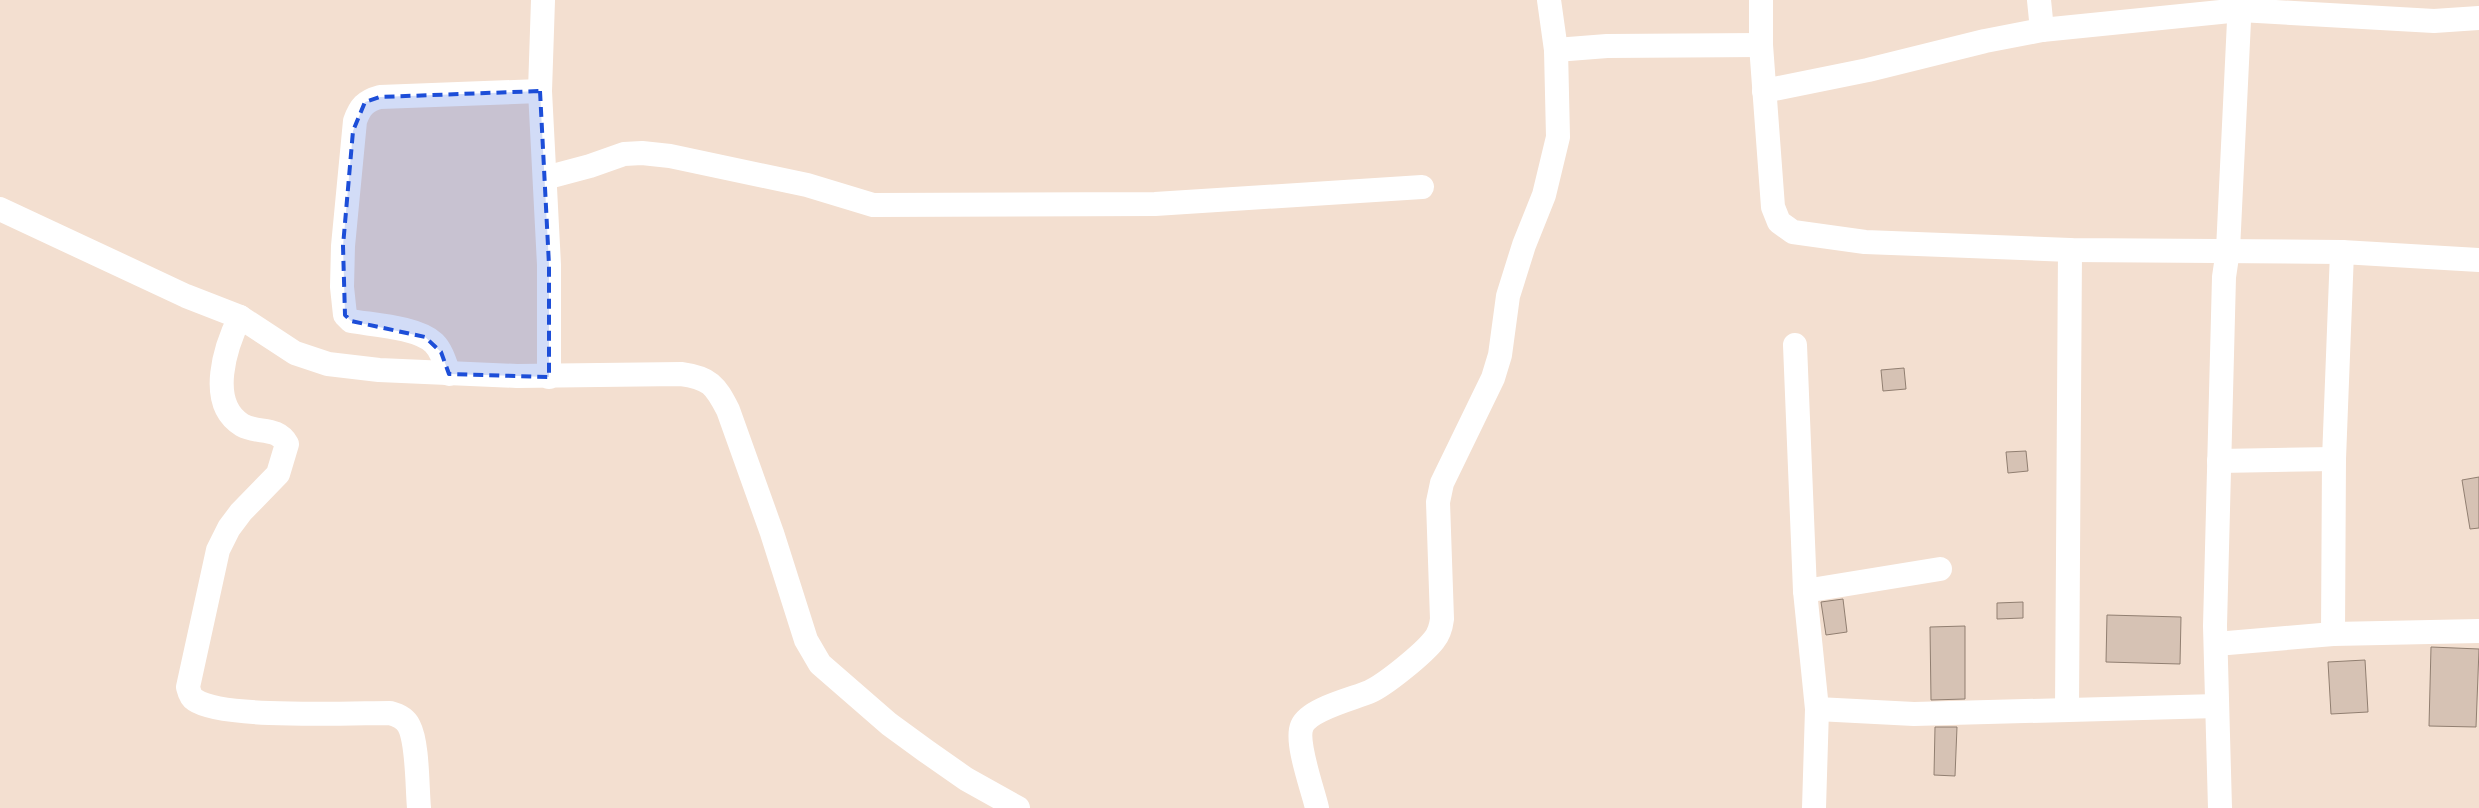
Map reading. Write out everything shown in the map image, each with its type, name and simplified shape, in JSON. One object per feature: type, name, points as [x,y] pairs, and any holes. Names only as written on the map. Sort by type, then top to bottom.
[{"type":"street","points":[[543,0],[540,92],[551,323],[549,376]]},
{"type":"street","points":[[1317,808],[1300,739],[1302,726],[1315,713],[1370,692],[1383,684],[1434,641],[1440,631],[1442,619],[1438,502],[1442,483],[1492,378],[1500,355],[1508,296],[1524,245],[1544,195],[1558,137],[1556,50],[1549,0]]},
{"type":"street","points":[[1761,0],[1761,45],[1773,208],[1779,222],[1793,232],[1865,242],[2070,250],[2342,252],[2479,260]]},
{"type":"street","points":[[2039,0],[2042,30]]},
{"type":"street","points":[[1764,91],[1868,70],[2042,30],[2240,5],[2434,21],[2479,18]]},
{"type":"street","points":[[2220,808],[2221,777],[2216,644],[2219,461],[2224,277],[2228,250],[2240,5]]},
{"type":"street","points":[[1556,50],[1607,46],[1761,45]]},
{"type":"street","points":[[449,374],[441,352],[426,337],[413,332],[351,321],[345,315],[342,286],[343,246],[355,121],[359,110],[365,102],[380,98],[540,92]]},
{"type":"street","points":[[545,178],[590,166],[624,154],[642,153],[670,156],[807,185],[873,205],[1155,204],[1422,187]]},
{"type":"street","points":[[0,209],[186,296],[240,317],[295,353],[328,364],[379,370],[449,374],[549,376],[682,374],[700,377],[711,382],[720,393],[742,445],[811,652],[832,676],[889,724],[966,779],[986,800],[1018,808]]},
{"type":"street","points":[[2067,709],[2070,250]]},
{"type":"street","points":[[2333,634],[2334,459],[2342,252]]},
{"type":"street","points":[[240,317],[226,348],[222,366],[223,391],[227,405],[233,416],[243,425],[276,432],[283,437],[287,444],[278,474],[229,528],[218,550],[188,687],[189,692],[194,700],[224,709],[268,713],[390,713],[398,715],[409,725],[413,740],[419,808]]},
{"type":"street","points":[[1794,346],[1805,591],[1817,709],[1814,808]]},
{"type":"street","points":[[2219,461],[2334,459]]},
{"type":"street","points":[[1805,591],[1940,569]]},
{"type":"street","points":[[2216,644],[2333,634],[2479,631]]},
{"type":"street","points":[[1817,709],[1914,714],[2217,706]]},
{"type":"highlighted area","points":[[540,91],[549,265],[549,377],[449,374],[441,352],[425,337],[351,321],[345,315],[343,246],[353,131],[365,102],[380,97]]},
{"type":"building","points":[[1904,368],[1906,389],[1883,391],[1881,370]]},
{"type":"building","points":[[2026,451],[2028,471],[2008,473],[2006,452]]},
{"type":"building","points":[[2479,477],[2479,528],[2470,529],[2462,480]]},
{"type":"building","points":[[1843,599],[1847,632],[1826,635],[1821,602]]},
{"type":"building","points":[[2023,602],[2023,618],[1997,619],[1997,603]]},
{"type":"building","points":[[2107,615],[2181,617],[2180,664],[2106,662]]},
{"type":"building","points":[[1965,626],[1965,699],[1931,700],[1930,627]]},
{"type":"building","points":[[2431,647],[2479,649],[2476,727],[2429,726]]},
{"type":"building","points":[[2365,660],[2368,712],[2331,714],[2328,662]]},
{"type":"building","points":[[1935,727],[1957,727],[1955,776],[1934,775]]}]
